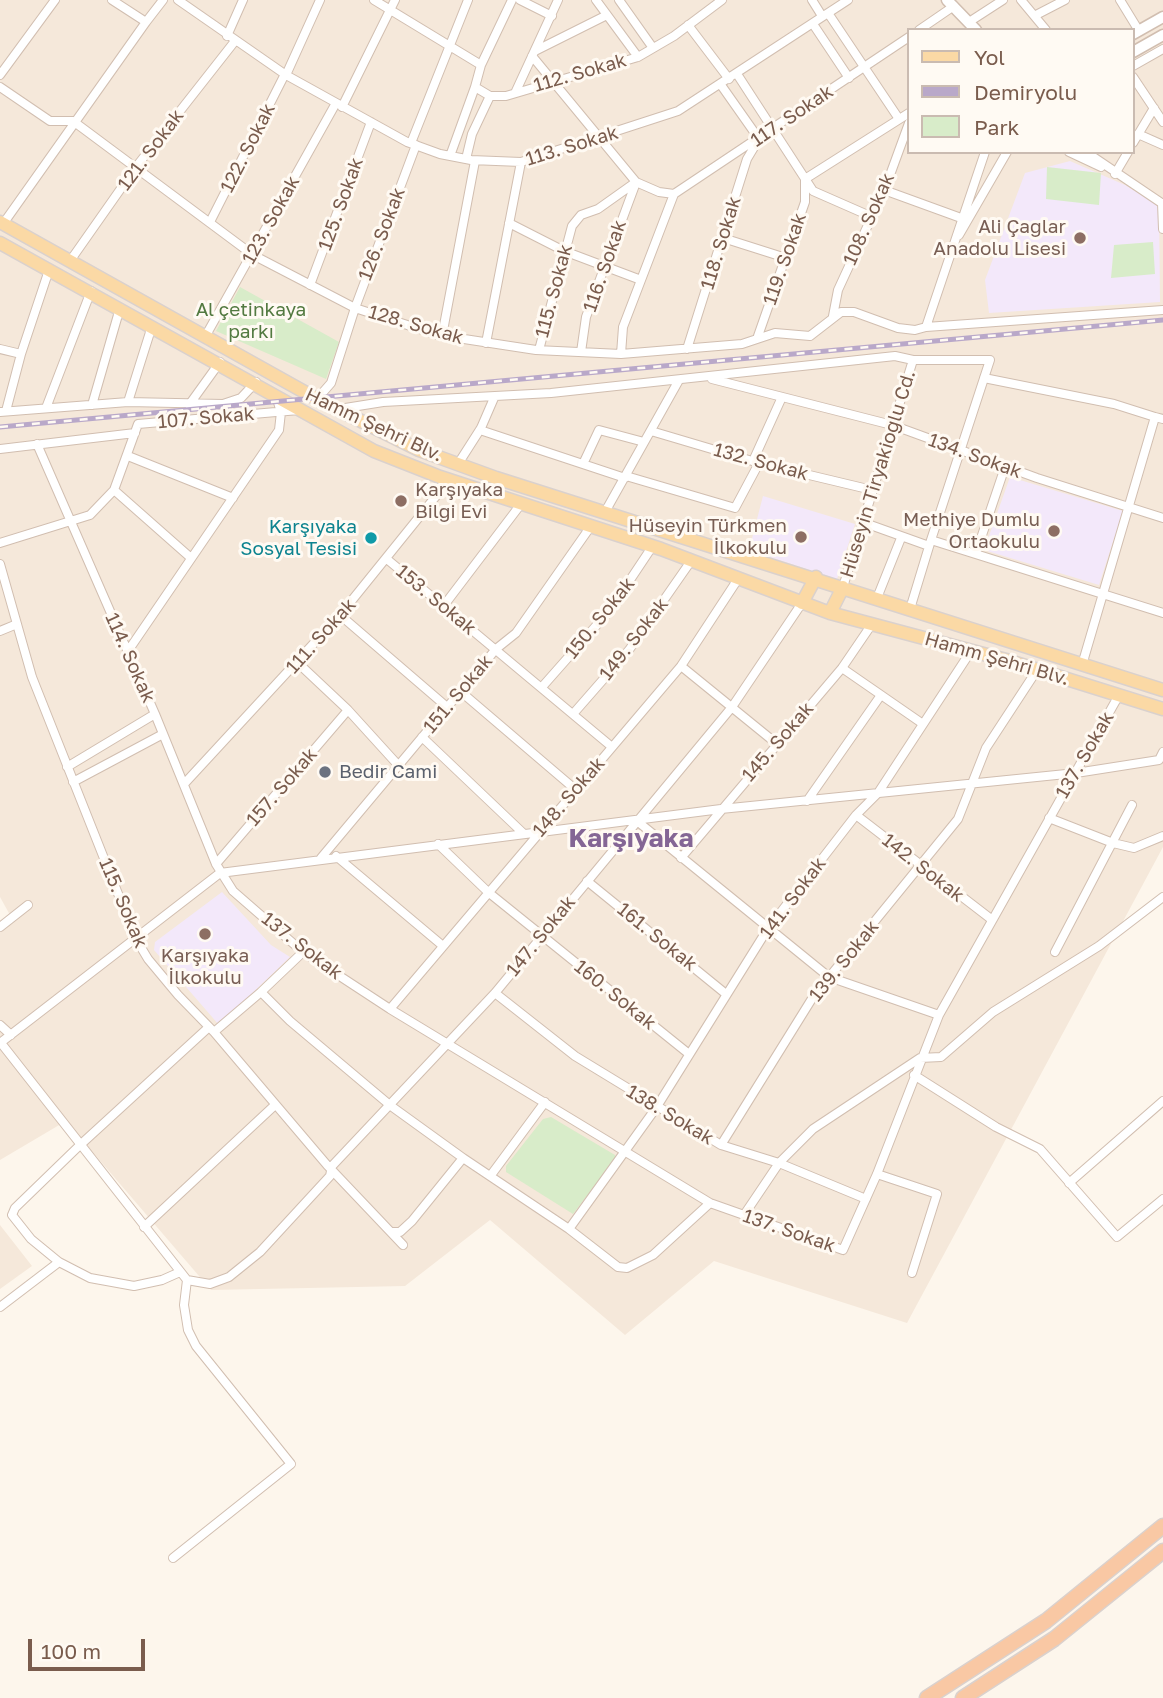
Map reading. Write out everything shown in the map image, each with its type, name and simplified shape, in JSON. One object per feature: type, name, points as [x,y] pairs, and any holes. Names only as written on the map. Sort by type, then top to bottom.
[{"type":"highway","points":[[927,1698],[1046,1621],[1163,1526]]},
{"type":"highway","points":[[963,1698],[1054,1639],[1163,1551]]},
{"type":"main road","name":"Hamm Şehri Blv.","points":[[2,223],[317,399],[419,450],[1163,690]]},
{"type":"main road","name":"Hamm Şehri Blv.","points":[[0,243],[256,382],[374,451],[449,480],[653,547],[802,603],[1163,709]]},
{"type":"main road","points":[[802,603],[816,577]]},
{"type":"main road","points":[[831,612],[843,587]]},
{"type":"street","points":[[0,75],[55,0]]},
{"type":"street","points":[[112,0],[146,22]]},
{"type":"street","points":[[2,223],[73,121],[163,0]]},
{"type":"street","name":"113. Sokak","points":[[178,0],[286,75],[413,144],[470,160],[521,162],[678,111],[848,0]]},
{"type":"street","name":"121. Sokak","points":[[70,261],[231,39],[243,0]]},
{"type":"street","name":"122. Sokak","points":[[210,222],[286,75],[320,0]]},
{"type":"street","points":[[374,0],[481,65]]},
{"type":"street","name":"123. Sokak","points":[[205,337],[339,105],[395,0]]},
{"type":"street","name":"126. Sokak","points":[[317,399],[331,383],[448,45],[468,0]]},
{"type":"street","points":[[450,156],[481,65],[512,0]]},
{"type":"street","points":[[520,0],[552,16]]},
{"type":"street","points":[[516,91],[558,0]]},
{"type":"street","points":[[533,54],[602,7],[617,0],[653,48]]},
{"type":"street","name":"112. Sokak","points":[[490,96],[506,96],[638,57],[722,0]]},
{"type":"street","points":[[812,0],[864,68],[899,120]]},
{"type":"street","points":[[921,28],[950,3],[973,27],[1003,0]]},
{"type":"street","points":[[1021,0],[1045,28]]},
{"type":"street","points":[[1036,15],[1065,0]]},
{"type":"street","points":[[1120,0],[1134,28]]},
{"type":"street","points":[[602,7],[638,57]]},
{"type":"street","points":[[1136,33],[1163,17]]},
{"type":"street","points":[[813,23],[849,78]]},
{"type":"street","points":[[688,25],[775,129],[805,179],[822,197],[870,216]]},
{"type":"street","points":[[1135,51],[1163,35]]},
{"type":"street","name":"117. Sokak","points":[[674,194],[908,38]]},
{"type":"street","points":[[1135,65],[1163,49]]},
{"type":"street","points":[[533,54],[598,139],[636,182],[659,192],[674,194],[623,327],[621,354]]},
{"type":"street","points":[[1135,80],[1163,122]]},
{"type":"street","points":[[721,85],[759,139]]},
{"type":"street","name":"128. Sokak","points":[[0,87],[50,121],[73,121],[253,255],[355,308],[442,336],[538,350],[621,354],[742,344],[758,336],[775,333],[810,336],[833,316]]},
{"type":"street","points":[[442,336],[472,134],[490,96],[475,87]]},
{"type":"street","points":[[1135,139],[1154,108]]},
{"type":"street","points":[[805,179],[908,114]]},
{"type":"street","name":"125. Sokak","points":[[310,285],[371,122]]},
{"type":"street","name":"108. Sokak","points":[[833,316],[838,290],[884,190],[908,126]]},
{"type":"street","points":[[1138,134],[1163,145]]},
{"type":"street","name":"118. Sokak","points":[[687,349],[747,159],[759,139]]},
{"type":"street","points":[[926,327],[984,154]]},
{"type":"street","points":[[952,246],[1006,154]]},
{"type":"street","points":[[1073,154],[1112,172]]},
{"type":"street","points":[[1089,154],[1163,204],[1163,229]]},
{"type":"street","points":[[1112,172],[1126,154]]},
{"type":"street","points":[[486,344],[521,162]]},
{"type":"street","name":"119. Sokak","points":[[758,336],[805,202],[805,179]]},
{"type":"street","name":"115. Sokak","points":[[538,350],[572,226],[581,215],[598,209],[636,182]]},
{"type":"street","name":"116. Sokak","points":[[581,352],[586,317],[636,182]]},
{"type":"street","points":[[884,190],[961,218]]},
{"type":"street","points":[[509,223],[564,251],[641,279]]},
{"type":"street","points":[[723,238],[786,257]]},
{"type":"street","points":[[49,270],[3,412],[128,402],[223,404],[241,398],[256,382]]},
{"type":"street","points":[[47,408],[91,291]]},
{"type":"street","points":[[92,405],[120,308]]},
{"type":"street","points":[[833,316],[854,312],[898,328],[915,330],[926,327],[1163,310]]},
{"type":"street","points":[[128,402],[152,327]]},
{"type":"street","points":[[0,349],[21,354]]},
{"type":"street","points":[[336,409],[383,402],[494,398],[895,356],[913,360],[990,360],[958,451],[910,609]]},
{"type":"street","name":"Hüseyin Tiryakioğlu Cd.","points":[[843,587],[913,360]]},
{"type":"street","points":[[189,405],[220,362]]},
{"type":"street","name":"134. Sokak","points":[[706,377],[892,425],[1004,467],[1163,518]]},
{"type":"street","points":[[984,378],[1114,404],[1159,418],[1082,665]]},
{"type":"street","points":[[605,512],[679,380]]},
{"type":"street","points":[[128,651],[279,430],[281,412],[275,393]]},
{"type":"street","points":[[480,430],[625,477],[735,508],[782,397]]},
{"type":"street","points":[[458,464],[480,430],[494,398]]},
{"type":"street","name":"107. Sokak","points":[[0,543],[90,514],[114,491],[138,424],[306,410]]},
{"type":"street","points":[[583,464],[599,430],[644,443]]},
{"type":"street","name":"132. Sokak","points":[[651,431],[756,462],[872,490]]},
{"type":"street","points":[[0,449],[135,433]]},
{"type":"street","name":"114. Sokak","points":[[37,444],[45,470],[72,522],[220,873]]},
{"type":"street","points":[[128,456],[233,498]]},
{"type":"street","points":[[976,554],[1004,467]]},
{"type":"street","name":"111. Sokak","points":[[184,785],[298,663],[388,560],[449,480]]},
{"type":"street","points":[[114,491],[191,558]]},
{"type":"street","points":[[442,608],[521,504]]},
{"type":"street","points":[[862,522],[901,538],[976,554],[1163,614]]},
{"type":"street","name":"151. Sokak","points":[[321,858],[496,649],[516,633],[591,526]]},
{"type":"street","points":[[877,598],[901,538]]},
{"type":"street","name":"150. Sokak","points":[[542,687],[610,610],[653,547]]},
{"type":"street","name":"153. Sokak","points":[[388,560],[442,608],[496,649],[612,747]]},
{"type":"street","name":"149. Sokak","points":[[573,715],[629,650],[691,561]]},
{"type":"street","name":"115. Sokak","points":[[0,567],[32,677],[136,939],[148,960],[332,1170],[402,1245]]},
{"type":"street","name":"148. Sokak","points":[[390,1009],[681,666],[738,579]]},
{"type":"street","name":"147. Sokak","points":[[187,1280],[205,1284],[223,1280],[261,1252],[330,1176],[332,1170],[450,1044],[732,707],[802,603]]},
{"type":"street","points":[[340,615],[447,707]]},
{"type":"street","points":[[0,631],[17,624]]},
{"type":"street","name":"145. Sokak","points":[[681,858],[842,668],[872,624]]},
{"type":"street","name":"141. Sokak","points":[[569,1228],[656,1108],[767,930],[856,815],[878,793],[971,651]]},
{"type":"street","points":[[298,663],[348,710],[398,765]]},
{"type":"street","points":[[681,666],[777,744]]},
{"type":"street","points":[[842,668],[923,724]]},
{"type":"street","name":"139. Sokak","points":[[721,1145],[829,977],[958,819],[986,748],[1037,670]]},
{"type":"street","points":[[460,691],[576,790]]},
{"type":"street","points":[[807,801],[881,695]]},
{"type":"street","name":"137. Sokak","points":[[220,873],[233,891],[303,952],[390,1009],[710,1203],[843,1250],[877,1174],[939,1015],[1119,695]]},
{"type":"street","name":"157. Sokak","points":[[216,864],[348,710]]},
{"type":"street","points":[[67,767],[155,714]]},
{"type":"street","points":[[74,782],[163,734]]},
{"type":"street","points":[[422,737],[524,834]]},
{"type":"street","points":[[173,1558],[291,1464],[196,1346],[188,1330],[184,1305],[187,1280],[0,1043],[220,873],[336,856],[721,809],[1076,773],[1162,758]]},
{"type":"street","points":[[1055,952],[1132,805]]},
{"type":"street","name":"142. Sokak","points":[[856,815],[920,868],[991,919]]},
{"type":"street","points":[[1049,818],[1112,844],[1134,848],[1163,836]]},
{"type":"street","points":[[636,821],[767,930],[829,977],[939,1015]]},
{"type":"street","name":"160. Sokak","points":[[438,844],[488,892],[689,1054]]},
{"type":"street","points":[[336,856],[443,946]]},
{"type":"street","name":"161. Sokak","points":[[587,880],[726,994]]},
{"type":"street","points":[[744,1215],[779,1163],[813,1129],[920,1058],[941,1057],[993,1012],[1099,946],[1163,897]]},
{"type":"street","points":[[0,927],[28,905]]},
{"type":"street","points":[[180,1272],[153,1282],[124,1286],[90,1278],[59,1262],[15,1222],[12,1212],[79,1146],[211,1030],[261,992],[303,952]]},
{"type":"street","points":[[261,992],[290,1021],[391,1106],[463,1158],[569,1228],[618,1267],[627,1268],[653,1255],[710,1203]]},
{"type":"street","name":"138. Sokak","points":[[495,993],[575,1056],[656,1108],[721,1145],[779,1163],[866,1199]]},
{"type":"street","points":[[0,1025],[10,1035]]},
{"type":"street","points":[[914,1075],[996,1127],[1029,1141],[1117,1237],[1163,1199]]},
{"type":"street","points":[[1069,1183],[1163,1101]]},
{"type":"street","points":[[491,1175],[545,1102]]},
{"type":"street","points":[[144,1227],[275,1105]]},
{"type":"street","points":[[391,1233],[400,1232],[412,1221],[463,1158]]},
{"type":"street","points":[[877,1174],[937,1194],[912,1273]]},
{"type":"street","points":[[0,1307],[59,1262]]},
{"type":"shaded area","points":[[0,0],[1163,0],[1163,847],[907,1323],[714,1261],[625,1335],[490,1220],[405,1286],[211,1290],[66,1121],[0,1160],[0,921],[10,915],[0,897]]},
{"type":"shaded area","name":"Ali Çağlar Anadolu Lisesi","points":[[1070,161],[1125,185],[1159,206],[1160,302],[989,313],[985,280],[1025,173]]},
{"type":"shaded area","name":"Methiye Dumlu Ortaokulu","points":[[1010,477],[1123,511],[1099,585],[984,550]]},
{"type":"shaded area","name":"Hüseyin Türkmen İlkokulu","points":[[763,496],[855,524],[837,579],[749,550]]},
{"type":"shaded area","points":[[222,892],[271,945],[290,957],[219,1025],[154,950],[155,942]]},
{"type":"shaded area","points":[[0,1225],[32,1266],[0,1289]]},
{"type":"green space","points":[[1047,167],[1101,173],[1099,205],[1046,199]]},
{"type":"green space","points":[[1153,242],[1155,274],[1111,278],[1114,245]]},
{"type":"green space","name":"Al çetinkaya parkı","points":[[240,287],[339,342],[326,379],[216,331]]},
{"type":"green space","points":[[551,1117],[615,1155],[615,1159],[573,1214],[506,1172],[506,1166],[543,1119]]},
{"type":"railway","points":[[0,427],[1163,320]]},
{"type":"place","name":"Ali Çağlar Anadolu Lisesi","points":[[1080,238]]},
{"type":"place","name":"Karşıyaka Bilgi Evi","points":[[401,501]]},
{"type":"place","name":"Methiye Dumlu Ortaokulu","points":[[1054,531]]},
{"type":"place","name":"Hüseyin Türkmen İlkokulu","points":[[801,537]]},
{"type":"place","name":"Karşıyaka Sosyal Tesisi","points":[[371,538]]},
{"type":"place","name":"Bedir Cami","points":[[325,772]]},
{"type":"place","name":"Karşıyaka İlkokulu","points":[[205,934]]},
{"type":"district","name":"Karşıyaka","points":[[631,839]]}]
